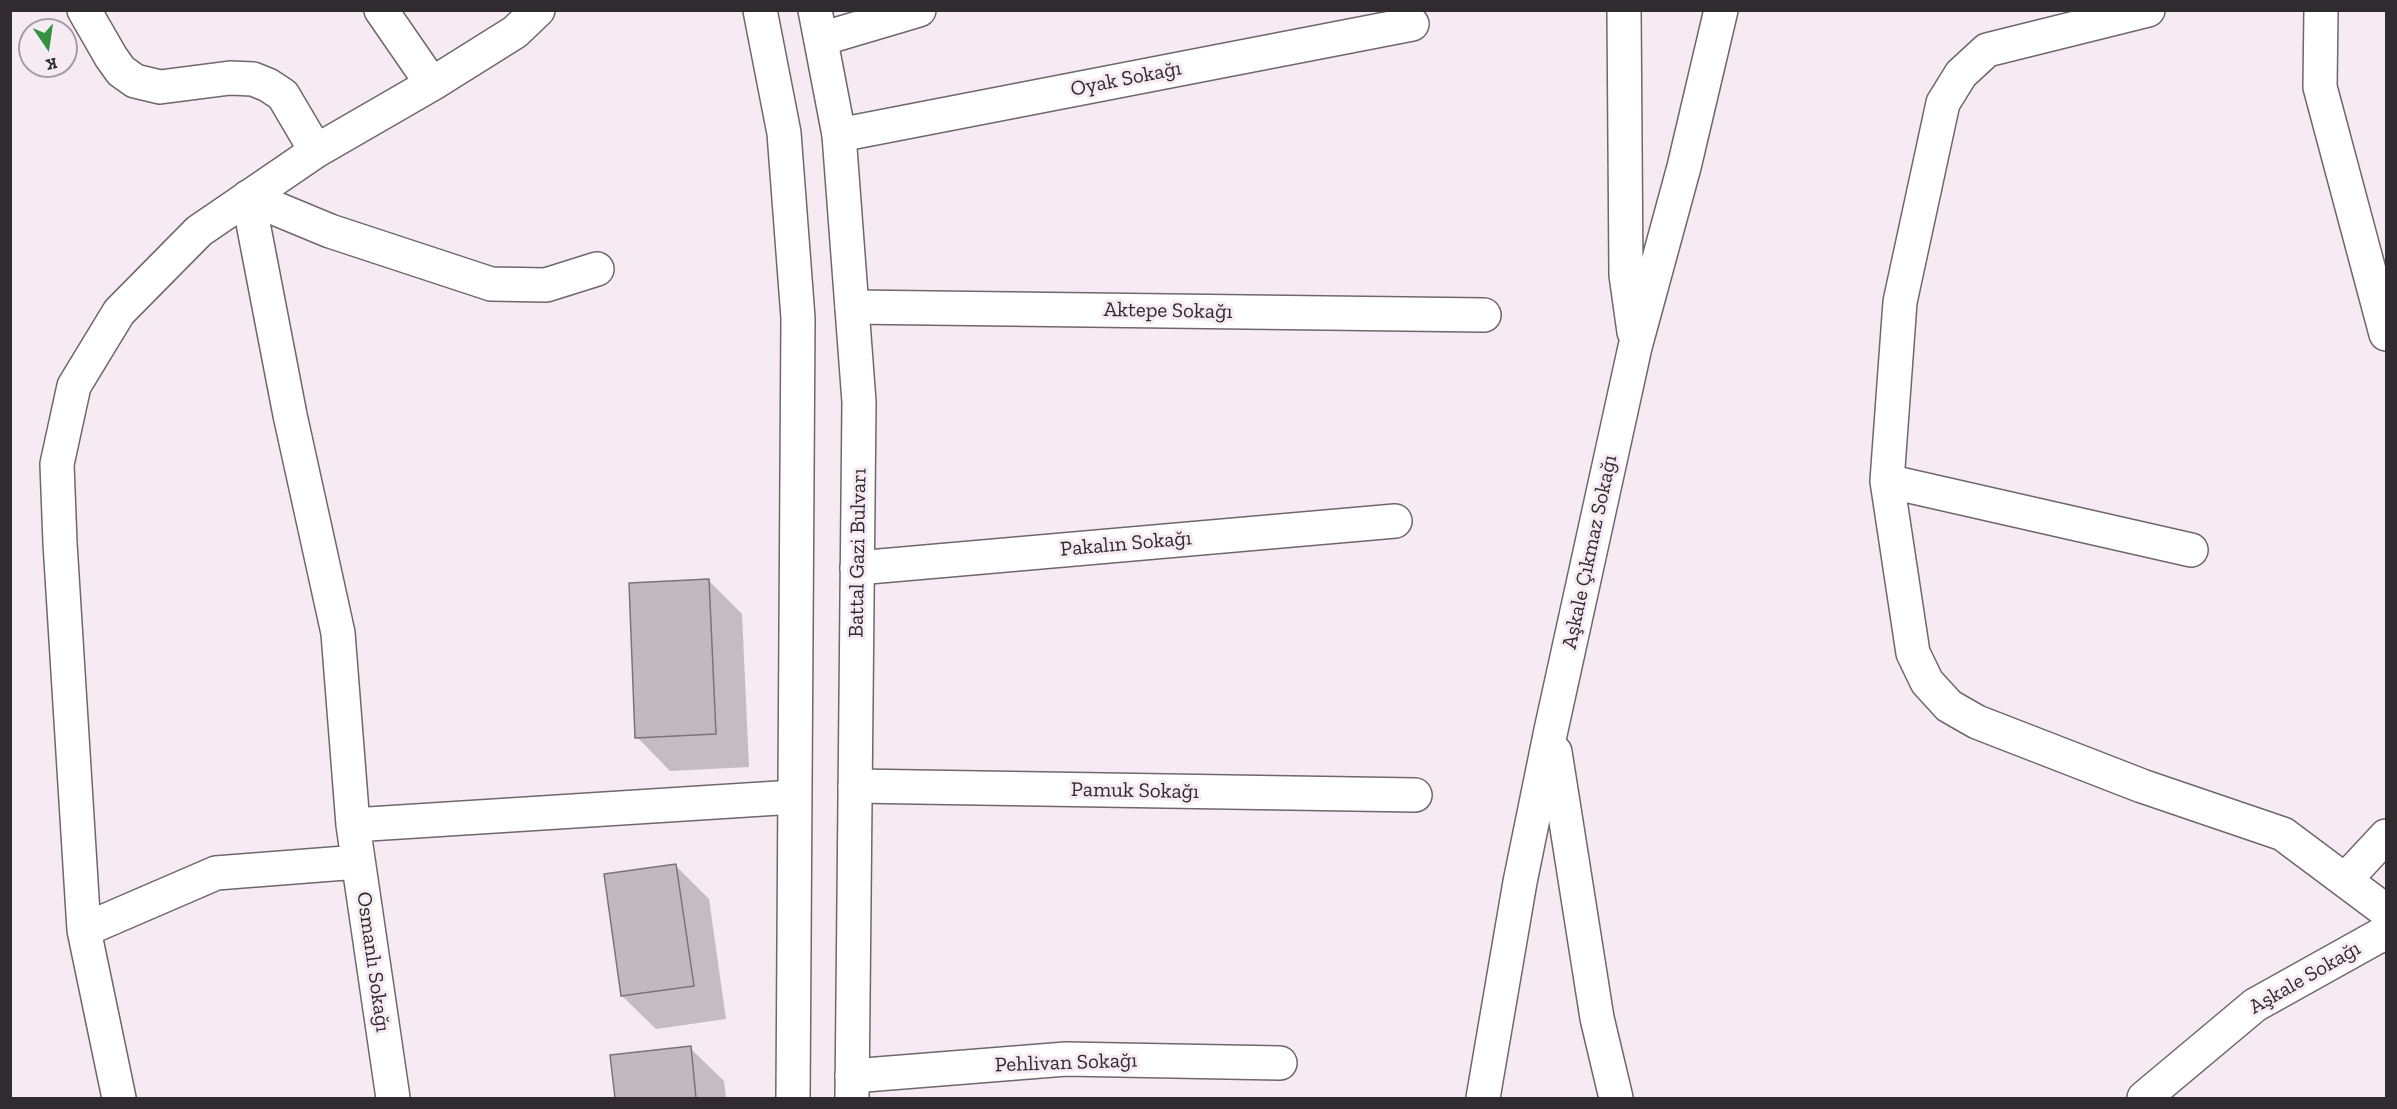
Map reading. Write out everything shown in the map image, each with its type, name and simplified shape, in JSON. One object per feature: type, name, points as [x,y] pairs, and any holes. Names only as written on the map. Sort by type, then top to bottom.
[{"type":"street","points":[[84,10],[111,57],[122,71],[135,81],[160,87],[230,78],[253,79],[283,95],[316,151]]},
{"type":"street","points":[[381,10],[432,84]]},
{"type":"street","points":[[119,1098],[84,930],[57,464],[74,386],[119,312],[199,231],[316,151],[432,84],[515,32],[538,10]]},
{"type":"street","points":[[760,10],[784,133],[798,318],[792,1098]]},
{"type":"street","points":[[818,25],[919,10]]},
{"type":"street","points":[[1624,10],[1626,275],[1635,347]]},
{"type":"street","name":"Aşkale Çıkmaz Sokağı","points":[[1483,1098],[1520,882],[1551,730],[1635,347],[1684,167],[1721,10]]},
{"type":"street","points":[[2148,10],[1987,50],[1961,74],[1943,103],[1899,302],[1887,481],[1913,653],[1927,682],[1949,706],[1977,722],[2142,786],[2283,834],[2386,911]]},
{"type":"street","points":[[2321,10],[2320,87],[2386,334]]},
{"type":"street","name":"Oyak Sokağı","points":[[839,135],[1412,24]]},
{"type":"street","name":"Battal Gazi Bulvarı","points":[[818,25],[839,135],[859,402],[852,1087]]},
{"type":"street","points":[[248,197],[330,231],[491,284],[546,285],[597,269]]},
{"type":"street","name":"Osmanlı Sokağı","points":[[248,197],[290,415],[338,633],[353,825],[393,1098]]},
{"type":"street","name":"Aktepe Sokağı","points":[[852,307],[1484,315]]},
{"type":"street","points":[[1887,481],[2191,550]]},
{"type":"street","name":"Pakalın Sokağı","points":[[857,568],[1395,521]]},
{"type":"street","points":[[1551,730],[1597,1018],[1616,1098]]},
{"type":"street","name":"Pamuk Sokağı","points":[[855,786],[1415,795]]},
{"type":"street","points":[[353,825],[794,797]]},
{"type":"street","points":[[2345,880],[2386,836]]},
{"type":"street","points":[[84,930],[216,873],[358,862]]},
{"type":"street","name":"Aşkale Sokağı","points":[[2144,1098],[2255,1005],[2386,932]]},
{"type":"street","name":"Pehlivan Sokağı","points":[[852,1087],[1066,1059],[1280,1063]]},
{"type":"building","points":[[709,579],[716,734],[635,738],[629,583]]},
{"type":"building","points":[[676,864],[694,986],[621,996],[604,874]]},
{"type":"building","points":[[691,1046],[696,1098],[615,1098],[610,1055]]}]
